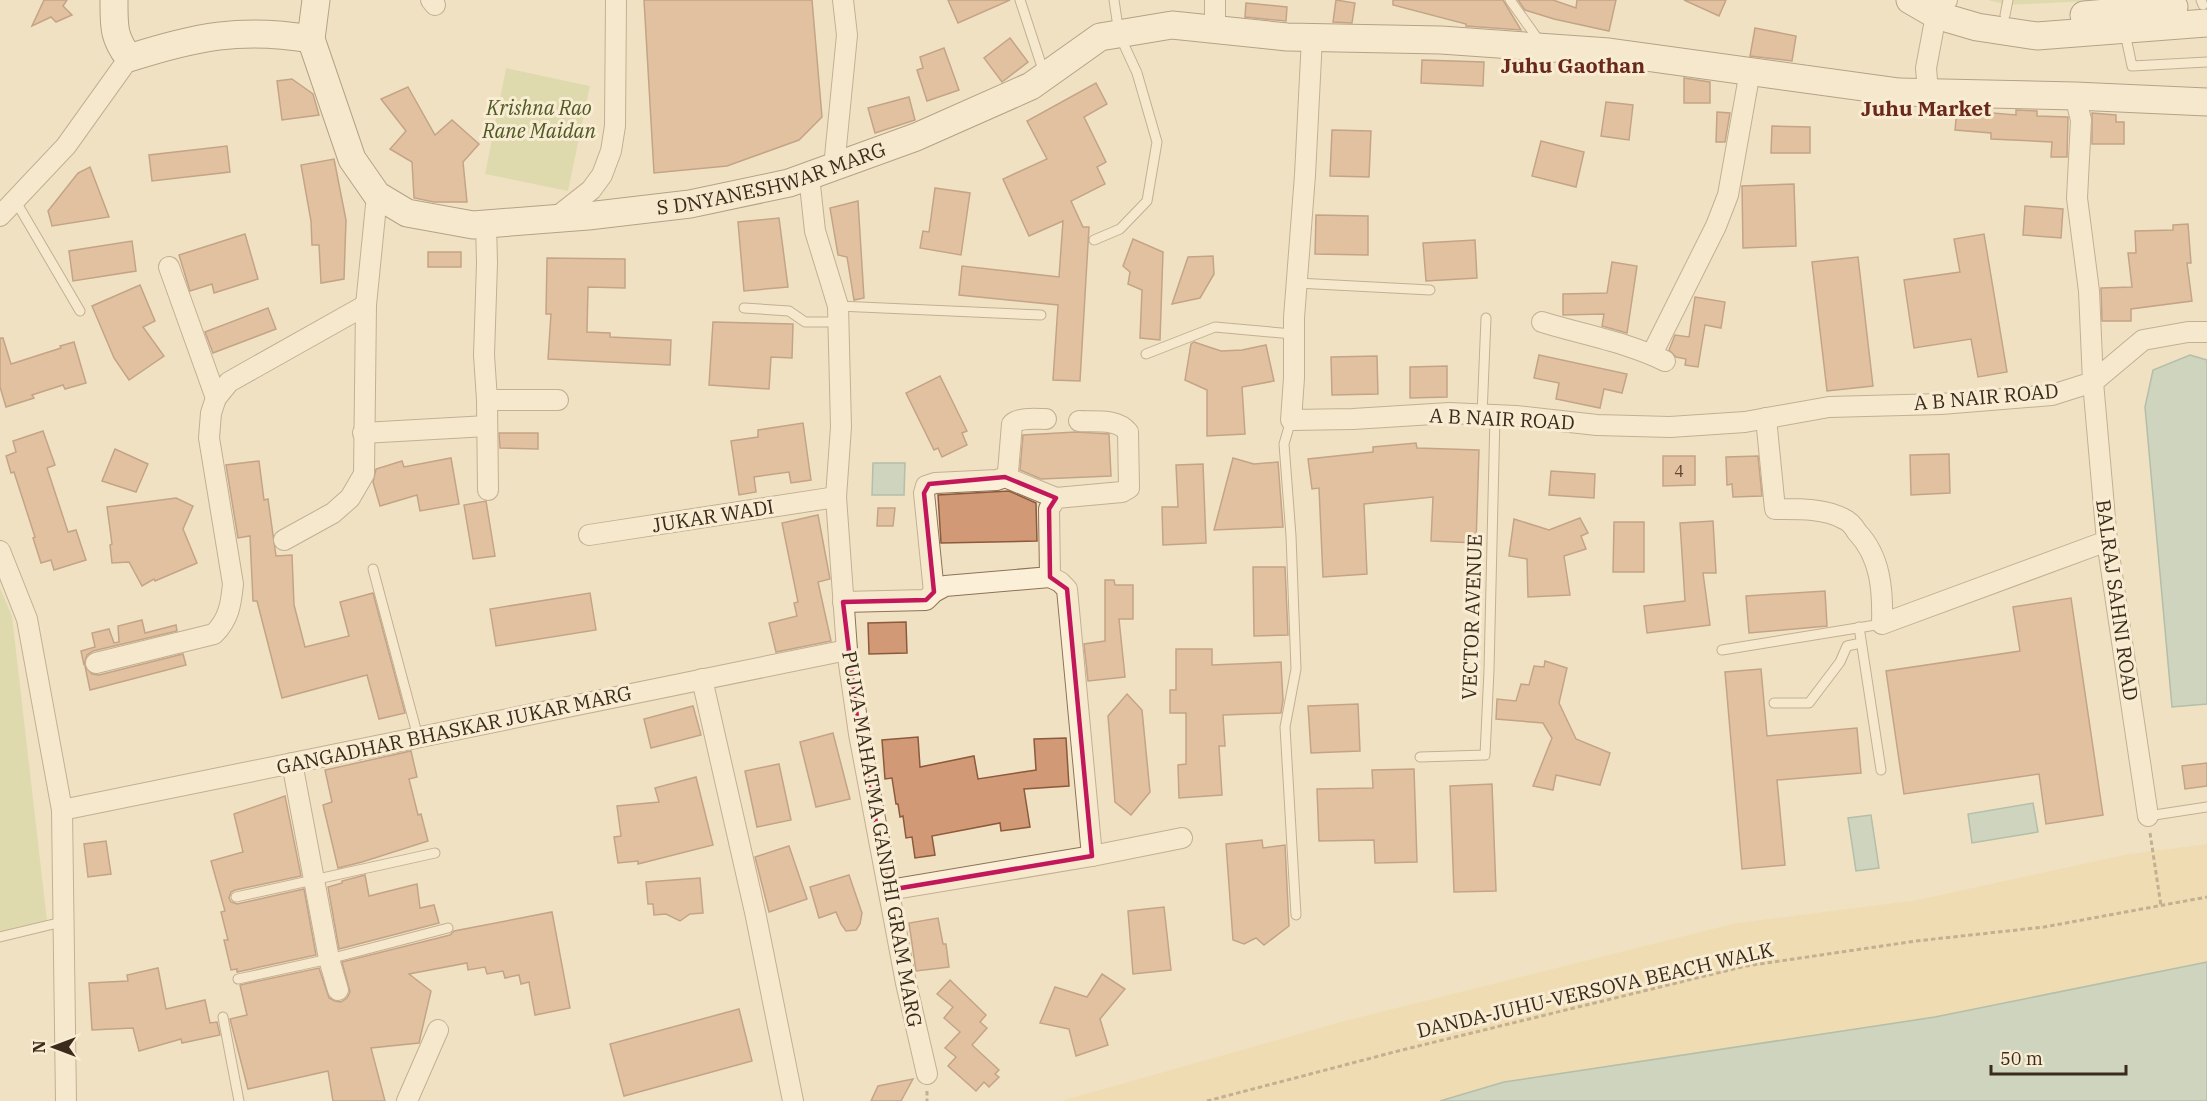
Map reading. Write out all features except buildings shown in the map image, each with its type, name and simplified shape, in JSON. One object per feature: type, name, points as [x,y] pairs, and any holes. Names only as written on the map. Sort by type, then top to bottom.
[{"type":"street","points":[[114,0],[114,30],[119,45],[129,58]]},
{"type":"street","name":"S DNYANESHWAR MARG","points":[[316,0],[311,39],[352,159],[377,195],[407,213],[473,225],[554,219],[690,204],[789,183],[916,137],[1030,86],[1100,37],[1172,25],[1287,37],[1440,40],[1609,52],[1899,92],[2207,102]]},
{"type":"street","points":[[554,219],[591,190],[602,175],[611,151],[615,126],[616,0]]},
{"type":"street","name":"PUJYA MAHATMA GANDHI GRAM MARG","points":[[843,0],[847,35],[821,172],[815,231],[838,314],[841,427],[836,496],[843,602],[859,735],[906,983],[927,1074]]},
{"type":"street","points":[[1215,0],[1215,29]]},
{"type":"street","points":[[1910,0],[1944,5],[2006,8],[2032,20],[2126,21]]},
{"type":"street","points":[[1944,5],[1977,27],[2037,36],[2205,8]]},
{"type":"street","points":[[1928,92],[1926,68],[1944,5]]},
{"type":"street","points":[[0,216],[66,146],[129,58],[208,36],[245,33],[311,39]]},
{"type":"street","points":[[1291,420],[1294,378],[1293,334],[1312,38]]},
{"type":"street","points":[[1542,322],[1638,348],[1658,358],[1728,195],[1750,71]]},
{"type":"street","name":"BALRAJ SAHNI ROAD","points":[[2075,96],[2081,120],[2077,198],[2089,291],[2093,382],[2107,541],[2148,816]]},
{"type":"street","points":[[284,540],[333,513],[350,498],[364,474],[366,305],[377,195]]},
{"type":"street","points":[[486,224],[484,356],[488,490]]},
{"type":"street","points":[[169,267],[216,398]]},
{"type":"street","points":[[96,663],[214,634],[227,617],[233,584],[209,438],[210,413],[216,398],[229,382],[366,305]]},
{"type":"street","points":[[2093,382],[2143,340],[2188,332],[2207,332]]},
{"type":"street","name":"A B NAIR ROAD","points":[[1291,420],[1449,413],[1597,425],[1670,427],[1745,422],[1829,407],[1941,404],[2052,395],[2093,382]]},
{"type":"street","points":[[487,400],[558,400]]},
{"type":"street","points":[[934,592],[924,493],[926,486],[935,483],[997,480],[1005,477],[1008,472],[1012,424],[1020,420],[1046,418]]},
{"type":"street","points":[[1766,418],[1775,509],[1823,512],[1846,519],[1865,540],[1874,556],[1881,583],[1882,624],[2107,541]]},
{"type":"street","points":[[1005,477],[1056,498],[1122,492],[1129,488],[1128,432],[1113,422],[1079,421]]},
{"type":"street","points":[[363,433],[487,426]]},
{"type":"street","name":"JUKAR WADI","points":[[589,535],[836,496]]},
{"type":"street","points":[[1050,577],[1049,509],[1056,498]]},
{"type":"street","points":[[0,551],[27,619],[62,810],[66,1101]]},
{"type":"street","points":[[843,602],[926,600],[945,586],[1050,577],[1067,589],[1092,856]]},
{"type":"street","name":"GANGADHAR BHASKAR JUKAR MARG","points":[[62,810],[847,650]]},
{"type":"street","points":[[702,679],[755,912],[793,1101]]},
{"type":"street","points":[[292,763],[328,959],[338,990]]},
{"type":"street","points":[[889,890],[1092,856],[1182,838]]},
{"type":"street","points":[[407,1101],[438,1030]]},
{"type":"lane","points":[[1020,0],[1045,76]]},
{"type":"lane","points":[[1094,240],[1120,229],[1147,201],[1157,142],[1137,73],[1119,34],[1114,0]]},
{"type":"lane","points":[[1510,0],[1543,47]]},
{"type":"lane","points":[[2126,21],[2132,66],[2207,62]]},
{"type":"lane","points":[[15,200],[80,310]]},
{"type":"lane","points":[[1297,283],[1430,290]]},
{"type":"lane","points":[[744,308],[789,311],[806,322],[838,314],[1041,315]]},
{"type":"lane","points":[[1486,318],[1488,415]]},
{"type":"lane","points":[[1146,354],[1215,327],[1293,334]]},
{"type":"lane","name":"VECTOR AVENUE","points":[[1420,756],[1485,755],[1489,670],[1488,415]]},
{"type":"lane","points":[[1291,420],[1284,444],[1291,536],[1296,669],[1285,727],[1296,915]]},
{"type":"lane","points":[[373,569],[418,737]]},
{"type":"lane","points":[[1722,650],[1882,624]]},
{"type":"lane","points":[[1858,627],[1881,770]]},
{"type":"lane","points":[[1774,703],[1809,703],[1839,662],[1847,646],[1861,643]]},
{"type":"lane","points":[[2148,816],[2207,807]]},
{"type":"lane","points":[[236,897],[435,853]]},
{"type":"lane","points":[[0,937],[62,922]]},
{"type":"lane","points":[[238,979],[328,959],[448,928]]},
{"type":"lane","points":[[223,1017],[239,1101]]},
{"type":"path","points":[[2148,816],[2161,906]]},
{"type":"path","name":"DANDA-JUHU-VERSOVA BEACH WALK","points":[[1207,1101],[1402,1050],[1746,966],[1916,941],[2044,927],[2207,897]]},
{"type":"highlighted area","points":[[1005,477],[1056,498],[1049,509],[1050,577],[1067,589],[1092,856],[889,890],[859,734],[843,602],[926,600],[934,592],[924,493],[929,484]]},
{"type":"green space","points":[[1988,0],[2114,0],[2007,5]]},
{"type":"green space","name":"Krishna Rao Rane Maidan","points":[[506,68],[590,86],[568,191],[485,174]]},
{"type":"green space","points":[[0,588],[12,616],[48,929],[0,940]]},
{"type":"sand","points":[[2207,844],[2207,962],[1935,1017],[1504,1082],[1440,1101],[1061,1101],[1344,1021],[1736,923],[1917,900],[2128,854]]},
{"type":"water","points":[[2190,355],[2207,360],[2207,704],[2172,707],[2145,407],[2153,370]]},
{"type":"water","points":[[873,463],[905,463],[904,495],[872,495]]},
{"type":"water","points":[[2033,803],[2038,832],[1972,843],[1968,814]]},
{"type":"water","points":[[1871,815],[1879,868],[1856,871],[1848,818]]},
{"type":"water","points":[[2207,962],[2207,1101],[1440,1101],[1504,1082],[1935,1017]]},
{"type":"district","name":"Juhu Gaothan","points":[[1573,66]]},
{"type":"district","name":"Juhu Market","points":[[1926,109]]}]
